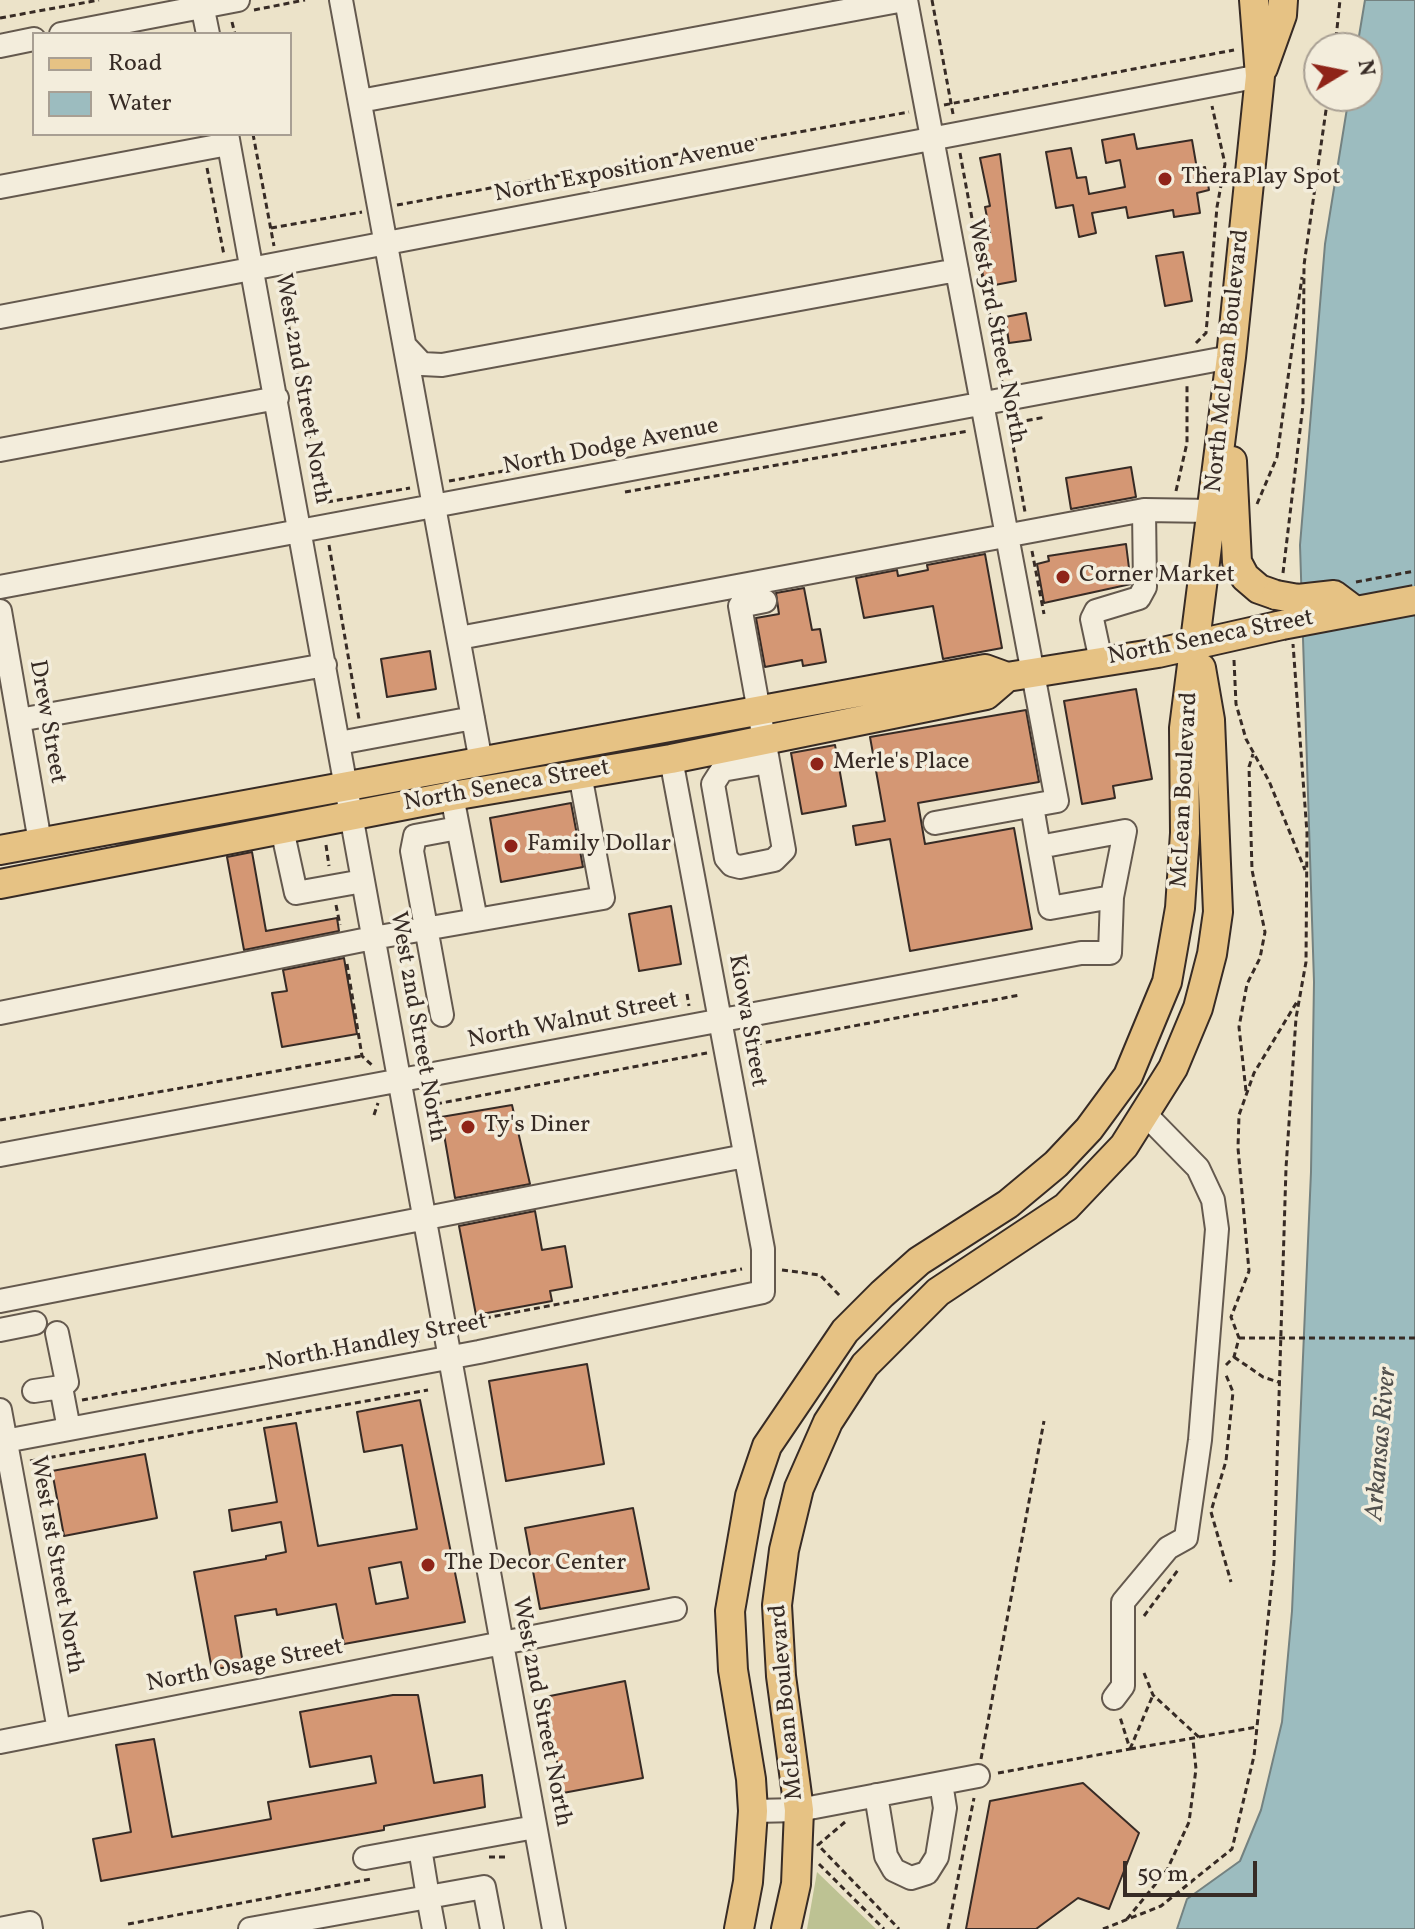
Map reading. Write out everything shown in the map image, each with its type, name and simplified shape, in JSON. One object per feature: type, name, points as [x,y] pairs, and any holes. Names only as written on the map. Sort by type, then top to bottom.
[{"type":"main road","name":"North McLean Boulevard","points":[[1197,645],[1260,76],[1254,0]]},
{"type":"main road","name":"North McLean Boulevard","points":[[1260,76],[1282,15],[1283,0]]},
{"type":"main road","points":[[1224,420],[1234,468],[1233,546],[1245,577],[1259,589],[1280,585],[1298,599],[1334,595],[1354,610]]},
{"type":"main road","name":"North Seneca Street","points":[[0,850],[985,669],[1020,675],[1287,629],[1354,610],[1415,600]]},
{"type":"main road","name":"McLean Boulevard","points":[[786,1929],[796,1884],[799,1810],[781,1676],[777,1605],[784,1550],[799,1488],[828,1422],[865,1365],[928,1302],[1066,1207],[1097,1178],[1146,1115],[1173,1068],[1198,1008],[1212,954],[1218,912],[1210,720],[1197,645]]},
{"type":"main road","name":"McLean Boulevard","points":[[739,1929],[748,1882],[753,1811],[751,1779],[733,1670],[730,1611],[750,1496],[767,1446],[845,1331],[919,1261],[1008,1204],[1056,1164],[1089,1129],[1128,1076],[1167,982],[1180,908],[1185,833],[1184,728],[1197,645]]},
{"type":"main road","name":"North Seneca Street","points":[[0,884],[452,796],[671,759],[766,751],[986,695],[1020,675]]},
{"type":"street","points":[[341,0],[481,762]]},
{"type":"street","points":[[360,101],[905,0]]},
{"type":"street","name":"West 3rd Street North","points":[[905,0],[957,270],[996,414],[1018,535],[1020,675],[1057,801],[1032,806]]},
{"type":"street","points":[[202,4],[208,32]]},
{"type":"street","points":[[70,32],[202,4],[242,6]]},
{"type":"street","points":[[0,46],[32,39]]},
{"type":"street","name":"North Exposition Avenue","points":[[0,317],[1260,76]]},
{"type":"street","points":[[0,187],[203,148],[228,139]]},
{"type":"street","name":"West 2nd Street North","points":[[228,139],[554,1929]]},
{"type":"street","points":[[406,347],[422,364],[442,365],[957,270]]},
{"type":"street","name":"North Dodge Avenue","points":[[0,587],[435,507],[996,414],[1231,357]]},
{"type":"street","points":[[0,450],[277,398]]},
{"type":"street","points":[[459,638],[1144,510],[1213,511]]},
{"type":"street","points":[[1101,661],[1092,619],[1096,611],[1139,598],[1145,587],[1144,510]]},
{"type":"street","points":[[765,601],[740,606],[784,850],[774,860],[740,867],[732,865],[726,858],[713,784],[722,770],[766,751]]},
{"type":"street","name":"Drew Street","points":[[0,611],[40,842]]},
{"type":"street","points":[[19,720],[325,665]]},
{"type":"street","points":[[339,743],[473,718]]},
{"type":"street","name":"Kiowa Street","points":[[671,759],[765,1269],[763,1292]]},
{"type":"street","points":[[0,1013],[373,938],[603,898],[580,774]]},
{"type":"street","points":[[452,796],[476,920]]},
{"type":"street","points":[[935,823],[1032,806],[1039,847],[1050,908],[1112,897],[1125,831],[1039,847]]},
{"type":"street","points":[[442,1015],[412,851],[415,836],[458,828]]},
{"type":"street","points":[[282,829],[296,893],[363,881]]},
{"type":"street","name":"North Walnut Street","points":[[0,1155],[1081,953],[1110,953],[1112,897]]},
{"type":"street","points":[[1114,1698],[1123,1686],[1123,1602],[1168,1548],[1186,1538],[1200,1440],[1217,1229],[1213,1200],[1198,1168],[1146,1115]]},
{"type":"street","points":[[0,1301],[745,1156]]},
{"type":"street","name":"North Handley Street","points":[[3,1442],[448,1358],[763,1292]]},
{"type":"street","points":[[0,1330],[35,1323]]},
{"type":"street","points":[[57,1333],[67,1382],[63,1395],[69,1429]]},
{"type":"street","points":[[34,1391],[63,1395]]},
{"type":"street","name":"West 1st Street North","points":[[0,1410],[3,1442],[10,1465],[59,1730]]},
{"type":"street","name":"North Osage Street","points":[[0,1742],[675,1609]]},
{"type":"street","points":[[753,1811],[799,1810],[978,1776]]},
{"type":"street","points":[[876,1795],[886,1856],[894,1870],[911,1878],[927,1873],[937,1857],[944,1827],[941,1783]]},
{"type":"street","points":[[365,1858],[535,1827]]},
{"type":"street","points":[[420,1848],[434,1929]]},
{"type":"street","points":[[250,1929],[484,1887],[492,1929]]},
{"type":"street","points":[[0,1929],[30,1923],[31,1929]]},
{"type":"path","points":[[0,18],[99,0]]},
{"type":"path","points":[[242,6],[305,0]]},
{"type":"path","points":[[932,0],[956,135],[996,414],[1018,535],[1046,625]]},
{"type":"path","points":[[1337,32],[1340,0]]},
{"type":"path","points":[[271,228],[1224,53],[1234,51],[1238,36]]},
{"type":"path","points":[[1171,511],[1187,443],[1191,347],[1206,333],[1217,207],[1225,164],[1209,94],[1224,53]]},
{"type":"path","points":[[1255,508],[1277,457],[1326,112]]},
{"type":"path","points":[[253,136],[324,517]]},
{"type":"path","points":[[203,148],[227,274]]},
{"type":"path","points":[[1280,585],[1303,405],[1304,265]]},
{"type":"path","points":[[625,492],[996,414],[1046,417]]},
{"type":"path","points":[[328,540],[362,738]]},
{"type":"path","points":[[1103,1929],[1161,1906],[1232,1849],[1258,1726],[1274,1561],[1286,1168],[1300,997],[1306,962],[1307,833],[1287,629]]},
{"type":"path","points":[[1235,636],[1236,704],[1253,754],[1274,793],[1306,872]]},
{"type":"path","points":[[1246,1092],[1239,1027],[1247,984],[1260,958],[1265,932],[1252,870],[1249,767],[1253,754]]},
{"type":"path","points":[[325,841],[362,1056],[373,1066]]},
{"type":"path","points":[[1207,1523],[1226,1461],[1233,1392],[1224,1367],[1234,1357],[1239,1338],[1231,1317],[1249,1271],[1238,1148],[1239,1115],[1246,1092],[1300,997]]},
{"type":"path","points":[[0,1120],[362,1056]]},
{"type":"path","points":[[374,1115],[379,1101]]},
{"type":"path","points":[[475,1320],[748,1268],[820,1275],[841,1297]]},
{"type":"path","points":[[1239,1338],[1415,1338]]},
{"type":"path","points":[[63,1395],[416,1339],[423,1348]]},
{"type":"path","points":[[1234,1357],[1263,1377],[1278,1382]]},
{"type":"path","points":[[10,1465],[428,1390]]},
{"type":"path","points":[[948,1929],[1044,1421]]},
{"type":"path","points":[[1211,1512],[1231,1582]]},
{"type":"path","points":[[1140,1629],[1145,1615],[1180,1566]]},
{"type":"path","points":[[1144,1672],[1153,1695],[1201,1739]]},
{"type":"path","points":[[1130,1749],[1153,1695]]},
{"type":"path","points":[[1114,1698],[1130,1749]]},
{"type":"path","points":[[1173,1714],[1175,1706]]},
{"type":"path","points":[[978,1776],[1201,1739],[1258,1726]]},
{"type":"path","points":[[1126,1920],[1167,1870],[1189,1822],[1196,1769],[1193,1740]]},
{"type":"path","points":[[876,1795],[818,1845],[899,1929]]},
{"type":"path","points":[[487,1857],[509,1857]]},
{"type":"path","points":[[817,1861],[884,1929]]},
{"type":"path","points":[[128,1924],[380,1877]]},
{"type":"green space","points":[[817,1872],[876,1929],[807,1929]]},
{"type":"water","name":"Arkansas River","points":[[1365,0],[1415,0],[1415,1929],[1177,1929],[1187,1899],[1240,1861],[1261,1810],[1282,1722],[1292,1611],[1311,1172],[1314,982],[1300,545],[1325,244],[1346,112],[1383,112],[1383,32],[1360,32]]},
{"type":"building","name":"TheraPlay Spot","points":[[1134,134],[1137,149],[1192,140],[1197,169],[1205,167],[1209,190],[1197,193],[1200,213],[1174,217],[1173,210],[1128,218],[1126,207],[1092,213],[1096,233],[1079,237],[1073,205],[1056,208],[1046,152],[1071,148],[1077,178],[1086,177],[1089,194],[1125,187],[1120,160],[1106,163],[1102,140]]},
{"type":"building","points":[[1000,154],[1016,281],[984,287],[981,268],[989,267],[984,234],[990,233],[985,207],[990,206],[980,158]]},
{"type":"building","points":[[1183,252],[1192,301],[1165,306],[1156,256]]},
{"type":"building","points":[[1026,313],[1031,340],[1009,343],[1005,317]]},
{"type":"building","points":[[1131,467],[1136,497],[1071,509],[1066,478]]},
{"type":"building","points":[[1126,544],[1131,584],[1044,603],[1037,564],[1049,561],[1048,556]]},
{"type":"building","points":[[985,554],[1002,648],[943,659],[933,606],[864,618],[856,578],[897,570],[898,576],[928,570],[927,565]]},
{"type":"building","points":[[804,588],[812,630],[820,629],[826,662],[803,666],[802,660],[765,667],[756,618],[779,614],[776,593]]},
{"type":"building","points":[[430,651],[436,689],[387,697],[381,659]]},
{"type":"building","points":[[1136,689],[1152,779],[1113,786],[1115,798],[1082,804],[1064,701]]},
{"type":"building","points":[[1026,710],[1039,782],[918,803],[925,844],[1014,828],[1032,929],[910,951],[890,839],[856,845],[853,826],[885,821],[870,737]]},
{"type":"building","points":[[835,745],[846,806],[802,814],[791,753]]},
{"type":"building","points":[[571,803],[583,867],[501,882],[490,818]]},
{"type":"building","points":[[252,852],[266,931],[337,918],[339,931],[244,950],[227,857]]},
{"type":"building","points":[[671,906],[681,964],[639,971],[629,914]]},
{"type":"building","points":[[344,958],[357,1034],[282,1047],[272,993],[287,991],[283,970]]},
{"type":"building","points":[[512,1105],[530,1184],[455,1198],[441,1117]]},
{"type":"building","points":[[535,1211],[542,1250],[565,1246],[572,1287],[550,1291],[552,1301],[476,1315],[459,1226]]},
{"type":"building","points":[[587,1364],[604,1464],[506,1481],[489,1381]]},
{"type":"building","points":[[420,1400],[465,1622],[344,1644],[336,1604],[277,1615],[276,1609],[235,1616],[243,1664],[212,1670],[194,1572],[266,1559],[266,1556],[286,1552],[281,1522],[232,1531],[229,1510],[277,1502],[264,1428],[296,1423],[318,1546],[417,1529],[402,1445],[364,1452],[357,1412]],"holes":[[[401,1562],[408,1598],[376,1604],[369,1568]]]},
{"type":"building","points":[[145,1454],[157,1518],[64,1536],[52,1471]]},
{"type":"building","points":[[633,1508],[649,1589],[540,1609],[525,1528]]},
{"type":"building","points":[[625,1681],[643,1778],[563,1793],[545,1697]]},
{"type":"building","points":[[393,1695],[418,1695],[434,1783],[482,1775],[485,1807],[384,1826],[384,1830],[101,1881],[93,1839],[131,1832],[116,1745],[154,1739],[172,1837],[271,1819],[268,1802],[376,1783],[371,1756],[310,1767],[300,1712]]},
{"type":"building","points":[[1083,1783],[1139,1833],[1109,1909],[1078,1898],[1036,1929],[966,1929],[990,1801]]},
{"type":"place","name":"TheraPlay Spot","points":[[1165,179]]},
{"type":"place","name":"Corner Market","points":[[1063,577]]},
{"type":"place","name":"Merle's Place","points":[[817,764]]},
{"type":"place","name":"Family Dollar","points":[[511,846]]},
{"type":"place","name":"Ty's Diner","points":[[468,1127]]},
{"type":"place","name":"The Decor Center","points":[[428,1565]]}]
